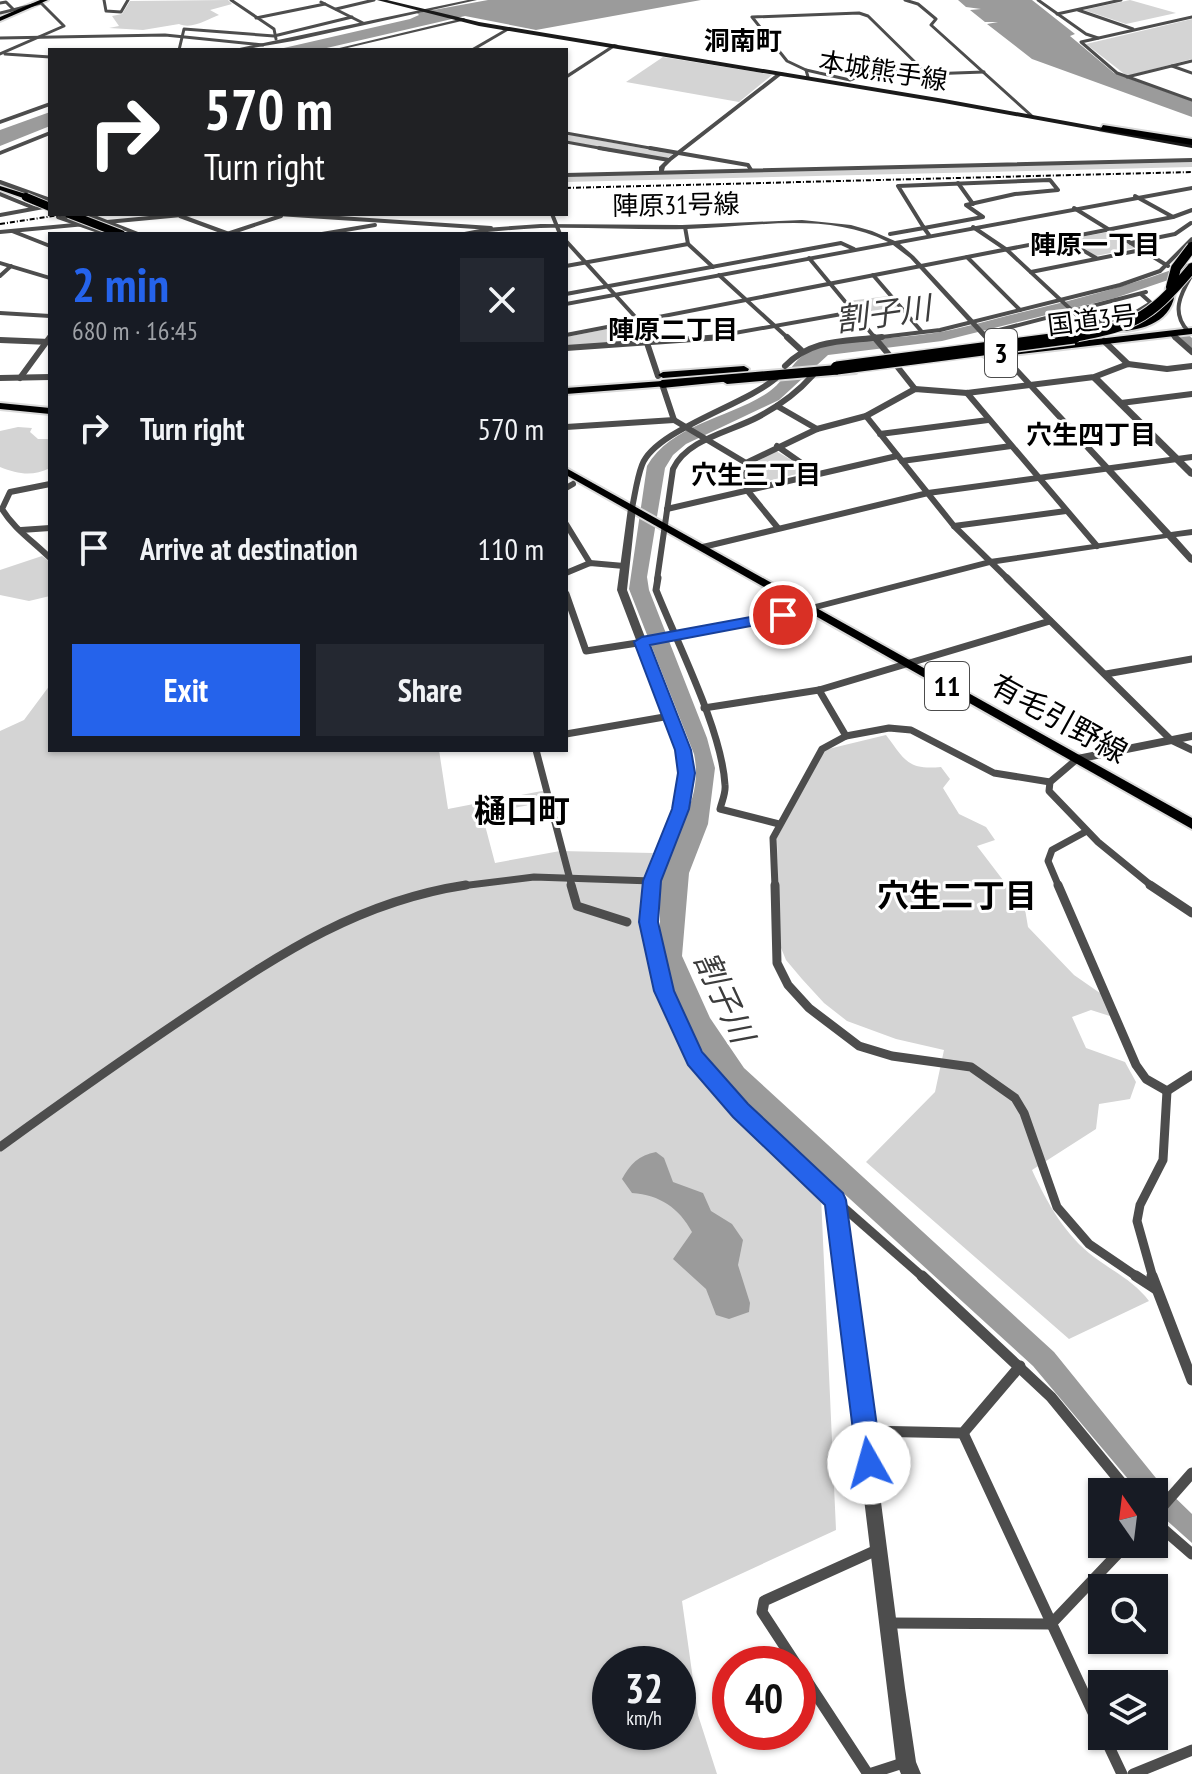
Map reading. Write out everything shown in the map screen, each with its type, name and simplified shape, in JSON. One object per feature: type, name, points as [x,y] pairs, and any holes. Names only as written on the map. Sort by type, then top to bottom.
[{"type":"highway","points":[[0,16],[43,1]]},
{"type":"highway","points":[[1103,128],[1190,143]]},
{"type":"highway","name":"3","points":[[1095,332],[1155,320],[1167,311],[1172,299],[1176,268],[1192,247]]},
{"type":"highway","name":"3","points":[[568,384],[783,372],[1041,343],[1113,330],[1142,318],[1162,304],[1188,270]]},
{"type":"highway","name":"国道3号","points":[[830,366],[890,357],[1001,353],[1190,329]]},
{"type":"highway","name":"国道3号","points":[[783,372],[811,375],[986,336],[1190,329]]},
{"type":"highway","name":"3","points":[[568,391],[660,380]]},
{"type":"highway","points":[[0,404],[48,405]]},
{"type":"highway","points":[[0,404],[48,411]]},
{"type":"main road","name":"本城熊手線","points":[[377,0],[509,29],[1190,143]]},
{"type":"main road","name":"本城熊手線","points":[[387,0],[422,10]]},
{"type":"main road","name":"本城熊手線","points":[[460,19],[616,46]]},
{"type":"main road","name":"本城熊手線","points":[[780,73],[807,73],[1103,128]]},
{"type":"main road","points":[[0,185],[48,203]]},
{"type":"main road","points":[[74,216],[116,232]]},
{"type":"main road","points":[[568,461],[593,476],[636,510]]},
{"type":"main road","points":[[569,479],[636,510]]},
{"type":"main road","name":"有毛引野線","points":[[636,510],[1192,824]]},
{"type":"street","points":[[0,3],[14,0]]},
{"type":"street","points":[[104,0],[106,11],[121,12],[129,0],[156,0]]},
{"type":"street","points":[[231,0],[274,29],[279,43]]},
{"type":"street","points":[[319,0],[363,23]]},
{"type":"street","points":[[335,9],[377,0]]},
{"type":"street","points":[[244,48],[475,0]]},
{"type":"street","points":[[905,0],[918,4],[936,19],[931,25],[1034,116]]},
{"type":"street","points":[[1038,0],[1098,38]]},
{"type":"street","points":[[1057,14],[1121,0]]},
{"type":"street","points":[[0,16],[43,1],[64,26],[0,54]]},
{"type":"street","points":[[6,2],[13,9]]},
{"type":"street","points":[[256,18],[325,4]]},
{"type":"street","points":[[1078,9],[1135,30]]},
{"type":"street","points":[[919,68],[872,71],[855,80],[807,73],[787,61],[752,17],[845,11],[868,16],[919,68],[931,75],[984,72]]},
{"type":"street","points":[[179,48],[184,29],[274,36],[352,17]]},
{"type":"street","points":[[1192,17],[1081,42],[1117,73],[1192,100]]},
{"type":"street","points":[[341,48],[460,19]]},
{"type":"street","points":[[475,48],[509,29]]},
{"type":"street","points":[[0,38],[43,35],[182,37],[263,45]]},
{"type":"street","points":[[568,76],[616,46]]},
{"type":"street","points":[[0,54],[48,57]]},
{"type":"street","points":[[1126,77],[1192,61]]},
{"type":"street","points":[[1172,66],[1192,73]]},
{"type":"street","points":[[661,173],[669,160],[780,73]]},
{"type":"street","points":[[0,122],[48,105]]},
{"type":"street","points":[[568,133],[748,165],[751,170]]},
{"type":"street","points":[[0,153],[48,134]]},
{"type":"street","points":[[40,136],[48,138]]},
{"type":"street","points":[[568,142],[669,160]]},
{"type":"street","points":[[568,175],[1192,160]]},
{"type":"street","points":[[568,304],[854,249],[983,217],[966,205],[1015,194],[1058,190],[1050,180],[898,186],[926,231]]},
{"type":"street","points":[[958,183],[973,204]]},
{"type":"street","points":[[0,185],[48,203]]},
{"type":"street","points":[[926,231],[973,227],[1192,188]]},
{"type":"street","points":[[0,194],[34,208]]},
{"type":"street","points":[[1135,196],[1173,217],[1192,223]]},
{"type":"street","points":[[0,215],[48,204]]},
{"type":"street","points":[[1074,208],[1169,266],[1188,270],[1192,276],[1172,299],[1190,329]]},
{"type":"street","points":[[568,335],[1109,230],[1192,210]]},
{"type":"street","points":[[67,216],[58,217],[101,232]]},
{"type":"street","points":[[92,216],[133,232]]},
{"type":"street","points":[[0,232],[156,216]]},
{"type":"street","points":[[181,216],[223,232]]},
{"type":"street","points":[[234,232],[280,216]]},
{"type":"street","points":[[309,216],[377,222]]},
{"type":"street","points":[[552,216],[559,232]]},
{"type":"street","points":[[331,232],[401,217],[491,228]]},
{"type":"street","points":[[377,222],[381,232]]},
{"type":"street","points":[[1131,243],[1175,234],[1192,223]]},
{"type":"street","name":"陣原31号線","points":[[480,232],[491,228],[554,225],[685,227],[827,224],[892,238]]},
{"type":"street","points":[[685,227],[688,244],[713,267]]},
{"type":"street","points":[[973,227],[1007,250],[1095,332]]},
{"type":"street","points":[[11,230],[48,245]]},
{"type":"street","points":[[892,238],[1192,560]]},
{"type":"street","points":[[1064,238],[1096,258]]},
{"type":"street","points":[[1118,1478],[1051,1397],[1020,1366],[740,1111],[695,1059],[664,991],[649,922],[652,881],[685,791],[683,750],[645,642],[622,590],[642,463],[668,437],[760,392],[783,372],[801,350],[973,322],[1120,285],[1169,266],[1192,239]]},
{"type":"street","points":[[568,243],[639,321],[674,420],[746,463]]},
{"type":"street","points":[[568,294],[841,243],[854,249]]},
{"type":"street","points":[[568,266],[688,244]]},
{"type":"street","points":[[1031,272],[1142,250]]},
{"type":"street","points":[[967,257],[1020,310]]},
{"type":"street","points":[[809,258],[915,389]]},
{"type":"street","points":[[0,263],[48,277]]},
{"type":"street","points":[[0,276],[11,266]]},
{"type":"street","points":[[719,275],[801,350]]},
{"type":"street","points":[[873,275],[922,332]]},
{"type":"street","points":[[986,336],[1072,310],[1144,293],[1151,300],[1151,303],[1125,319],[1086,323]]},
{"type":"street","points":[[568,348],[717,338],[853,312]]},
{"type":"street","points":[[0,313],[48,316]]},
{"type":"street","points":[[1170,333],[1192,352]]},
{"type":"street","points":[[0,340],[48,340]]},
{"type":"street","points":[[20,378],[48,341]]},
{"type":"street","points":[[1104,341],[1128,364]]},
{"type":"street","points":[[746,463],[817,429],[866,416],[915,389],[967,393],[1094,377],[1128,364],[1167,369],[1192,366]]},
{"type":"street","points":[[779,824],[720,809],[726,788],[721,759],[704,708],[656,590],[662,525],[678,458],[706,439],[795,395],[811,375]]},
{"type":"street","points":[[0,378],[48,377]]},
{"type":"street","points":[[1094,377],[1192,474]]},
{"type":"street","points":[[967,393],[1097,546]]},
{"type":"street","points":[[1121,403],[1191,394]]},
{"type":"street","points":[[777,406],[817,429]]},
{"type":"street","points":[[866,416],[954,526],[1171,740],[1192,750]]},
{"type":"street","points":[[568,427],[674,420]]},
{"type":"street","points":[[880,434],[988,420]]},
{"type":"street","points":[[777,446],[817,474]]},
{"type":"street","points":[[667,509],[817,474],[900,459],[1011,446]]},
{"type":"street","points":[[703,547],[928,493],[1192,457]]},
{"type":"street","points":[[746,463],[747,490],[778,528]]},
{"type":"street","points":[[48,484],[10,492],[2,509],[9,522],[48,556]]},
{"type":"street","points":[[954,526],[1066,511]]},
{"type":"street","points":[[0,526],[9,522]]},
{"type":"street","points":[[568,527],[590,563]]},
{"type":"street","points":[[21,530],[48,528]]},
{"type":"street","points":[[568,600],[586,651],[675,637],[810,609],[990,562],[1192,532]]},
{"type":"street","points":[[568,572],[590,563],[624,566]]},
{"type":"street","points":[[704,708],[819,690],[1050,621]]},
{"type":"street","points":[[1106,674],[1192,659]]},
{"type":"street","points":[[819,690],[846,736]]},
{"type":"street","points":[[568,734],[670,716]]},
{"type":"street","points":[[1050,782],[994,773],[911,730],[889,728],[846,736],[822,749],[773,838],[777,963],[788,985],[809,1008],[859,1046],[892,1056],[971,1067],[1015,1098],[1024,1113],[1057,1207],[1089,1244],[1156,1289]]},
{"type":"street","points":[[1192,736],[1077,759],[1050,782],[1049,791],[1085,832],[1169,899],[1192,913]]},
{"type":"street","points":[[537,752],[577,906],[591,913],[608,914],[627,922]]},
{"type":"street","points":[[1085,832],[1052,850],[1048,861],[1136,1065],[1146,1079],[1167,1091]]},
{"type":"street","points":[[0,1147],[188,1014],[309,936],[384,905],[444,888],[519,877],[570,875],[652,881]]},
{"type":"street","points":[[1167,1091],[1192,1075]]},
{"type":"street","points":[[1167,1091],[1163,1160],[1140,1205],[1137,1221],[1156,1289],[1192,1380]]},
{"type":"street","points":[[816,1694],[869,1774],[909,1768],[835,1200]]},
{"type":"street","points":[[963,1433],[1020,1366]]},
{"type":"street","points":[[866,1431],[963,1433]]},
{"type":"street","points":[[963,1433],[1088,1702]]},
{"type":"street","points":[[1168,1501],[1189,1476]]},
{"type":"street","points":[[1168,1528],[1192,1554]]},
{"type":"street","points":[[784,1646],[762,1612],[764,1601],[880,1548]]},
{"type":"street","points":[[889,1623],[1051,1624],[1114,1558]]},
{"type":"street","points":[[1111,1750],[1122,1774]]},
{"type":"street","points":[[1133,1774],[1192,1750]]},
{"type":"shaded area","points":[[228,0],[232,4],[210,10],[219,15],[195,25],[179,24],[143,30],[109,28],[119,26],[112,16],[122,14],[130,1]]},
{"type":"shaded area","points":[[488,0],[701,0],[536,30],[465,16],[327,48],[284,48],[410,19],[419,15],[417,13]]},
{"type":"shaded area","points":[[958,0],[1032,0],[1075,34],[1070,36],[1114,73],[1192,101],[1192,117],[1032,59],[987,24],[998,22],[985,22],[970,10],[981,9],[966,7]]},
{"type":"shaded area","points":[[1130,0],[1176,13],[1126,24],[1084,10]]},
{"type":"shaded area","points":[[1192,19],[1192,59],[1127,76],[1086,44]]},
{"type":"shaded area","points":[[663,57],[772,75],[739,102],[626,82]]},
{"type":"shaded area","points":[[48,113],[48,127],[0,146],[0,130]]},
{"type":"shaded area","points":[[568,134],[673,154],[666,159],[568,141]]},
{"type":"shaded area","points":[[1192,161],[1192,167],[568,182],[568,176]]},
{"type":"shaded area","points":[[1108,232],[1135,248],[1096,256],[1070,239]]},
{"type":"shaded area","points":[[1192,262],[1192,272],[1115,298],[942,341],[828,355],[779,400],[686,444],[673,455],[665,468],[647,577],[649,590],[707,738],[715,768],[708,824],[689,873],[682,956],[710,1018],[744,1068],[1054,1352],[1156,1478],[1127,1478],[1033,1366],[735,1094],[690,1032],[666,978],[659,945],[662,876],[692,797],[696,769],[694,754],[629,589],[647,466],[671,440],[687,430],[770,391],[810,350],[847,342],[956,329],[1151,277]]},
{"type":"shaded area","points":[[888,296],[901,311],[860,315],[848,301]]},
{"type":"shaded area","points":[[633,324],[642,340],[568,347],[568,337]]},
{"type":"shaded area","points":[[32,428],[30,432],[38,439],[48,439],[48,469],[25,474],[0,467],[0,431]]},
{"type":"shaded area","points":[[776,451],[810,471],[750,485],[751,472],[756,463]]},
{"type":"shaded area","points":[[42,556],[48,560],[48,596],[29,601],[0,595],[0,570]]},
{"type":"shaded area","points":[[48,688],[48,752],[439,752],[448,809],[547,790],[551,801],[482,814],[495,863],[560,851],[653,853],[645,881],[645,941],[659,1002],[672,1031],[703,1081],[745,1126],[821,1196],[836,1530],[682,1601],[688,1646],[592,1646],[592,1750],[696,1750],[696,1701],[717,1774],[0,1774],[0,731],[24,720]]},
{"type":"shaded area","points":[[886,735],[908,762],[921,767],[941,767],[950,779],[943,788],[959,814],[986,827],[995,840],[977,846],[1025,909],[1028,927],[1074,975],[1110,1000],[1113,1017],[1091,1010],[1072,1017],[1086,1048],[1125,1062],[1136,1082],[1130,1099],[1099,1104],[1096,1129],[1032,1170],[1051,1206],[1074,1239],[1130,1282],[1149,1301],[1069,1339],[866,1162],[935,1092],[944,1050],[896,1039],[847,1021],[824,1003],[802,979],[786,960],[779,943],[777,838],[824,750]]},
{"type":"shaded area","points":[[656,1152],[664,1158],[673,1182],[703,1193],[711,1211],[732,1224],[743,1240],[738,1265],[750,1303],[749,1312],[729,1319],[716,1315],[706,1289],[673,1259],[692,1232],[687,1224],[668,1204],[632,1193],[622,1179],[636,1161]]},
{"type":"shaded area","points":[[1168,1491],[1192,1514],[1192,1543],[1168,1522]]},
{"type":"waterway","points":[[1182,336],[1192,345]]},
{"type":"railway","points":[[568,188],[1192,172]]},
{"type":"railway","points":[[0,224],[54,216]]},
{"type":"district","name":"洞南町","points":[[743,41]]},
{"type":"district","name":"陣原一丁目","points":[[1095,245]]},
{"type":"district","name":"陣原二丁目","points":[[673,330]]},
{"type":"district","name":"穴生四丁目","points":[[1091,435]]},
{"type":"district","name":"穴生三丁目","points":[[756,475]]},
{"type":"district","name":"樋口町","points":[[522,811]]},
{"type":"district","name":"穴生二丁目","points":[[957,896]]},
{"type":"route","points":[[783,615],[642,642],[683,750],[686,773],[681,809],[652,881],[649,922],[664,991],[695,1059],[740,1111],[835,1200],[869,1463]]},
{"type":"water label","name":"割子川","points":[[883,314]]},
{"type":"water label","name":"割子川","points":[[724,997]]}]
